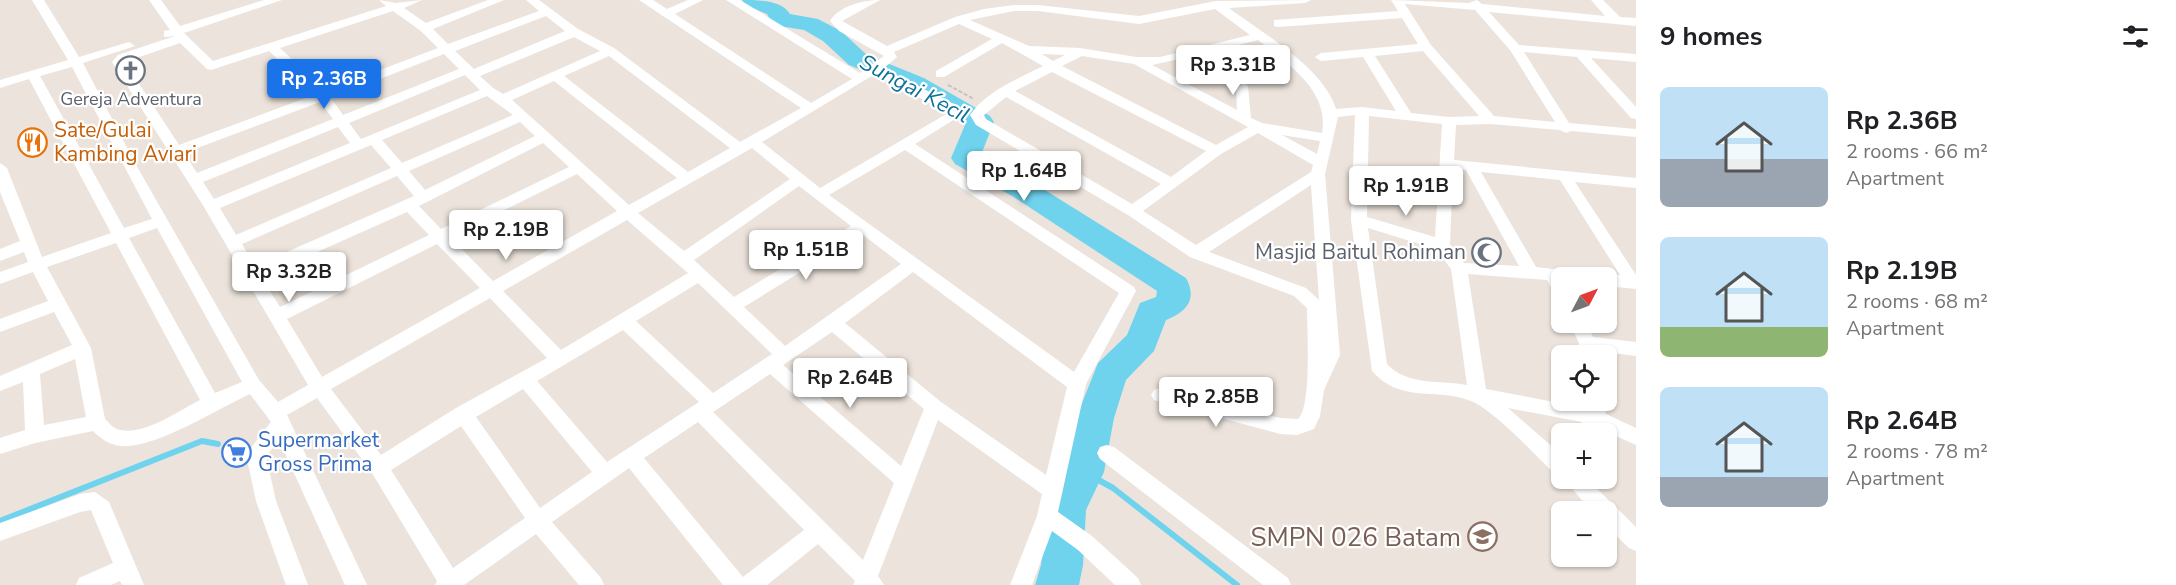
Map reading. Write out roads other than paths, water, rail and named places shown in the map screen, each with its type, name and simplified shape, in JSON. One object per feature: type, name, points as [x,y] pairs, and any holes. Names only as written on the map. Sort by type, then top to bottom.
[{"type":"street","points":[[38,0],[76,62],[161,221],[253,385],[279,418],[356,585]]},
{"type":"street","points":[[154,0],[179,34],[211,66],[389,4],[416,0]]},
{"type":"street","points":[[425,28],[498,0]]},
{"type":"street","points":[[532,0],[574,32],[610,51],[800,179],[1077,384]]},
{"type":"street","points":[[645,0],[808,107]]},
{"type":"street","points":[[666,14],[697,0]]},
{"type":"street","points":[[732,0],[861,79]]},
{"type":"street","points":[[874,0],[839,16],[836,21],[889,54]]},
{"type":"street","points":[[296,584],[266,501],[256,454],[279,418],[319,387],[808,107],[861,79],[876,69],[889,54],[959,20],[984,12],[1047,3],[1139,20],[1215,2],[1305,0]]},
{"type":"street","points":[[1397,0],[1426,47],[1490,120]]},
{"type":"street","points":[[1404,0],[1476,4],[1545,15],[1636,22]]},
{"type":"street","points":[[1532,0],[1545,15]]},
{"type":"street","points":[[1597,0],[1617,21]]},
{"type":"street","points":[[270,1],[179,34],[117,61],[211,206],[319,387],[379,467],[448,584],[631,456],[833,323],[912,264]]},
{"type":"street","points":[[1215,2],[1312,79],[1331,113],[1328,138],[1319,168],[1331,355],[1315,391]]},
{"type":"street","points":[[389,4],[425,28],[488,91],[503,99],[626,211],[683,258],[733,306],[778,360],[904,480]]},
{"type":"street","points":[[1476,4],[1515,48],[1566,129]]},
{"type":"street","points":[[174,152],[548,11]]},
{"type":"street","points":[[1278,23],[1404,14]]},
{"type":"street","points":[[959,20],[1027,50],[1053,67],[1216,151]]},
{"type":"street","points":[[194,180],[340,121],[574,32]]},
{"type":"street","points":[[4,84],[179,34]]},
{"type":"street","points":[[1027,50],[1080,52],[1136,61],[1160,61],[1260,36]]},
{"type":"street","points":[[940,74],[1001,39]]},
{"type":"street","points":[[271,46],[322,95],[358,145]]},
{"type":"street","points":[[1322,57],[1426,47]]},
{"type":"street","points":[[1515,48],[1636,58]]},
{"type":"street","points":[[503,99],[610,51]]},
{"type":"street","points":[[1201,51],[1242,86],[1244,120]]},
{"type":"street","points":[[1366,51],[1406,116]]},
{"type":"street","points":[[1080,52],[1005,91],[977,115],[986,126],[1133,211],[1196,253],[1300,292],[1312,301],[1315,307],[1315,391],[1309,421],[1298,428],[1280,426],[1160,394]]},
{"type":"street","points":[[1581,54],[1636,115]]},
{"type":"street","points":[[1136,61],[1258,127],[1319,168]]},
{"type":"street","points":[[819,195],[955,116],[956,112],[893,76],[876,69]]},
{"type":"street","points":[[33,75],[211,403]]},
{"type":"street","points":[[555,76],[686,178]]},
{"type":"street","points":[[211,206],[488,91]]},
{"type":"street","points":[[1005,91],[1171,183]]},
{"type":"street","points":[[1331,113],[1362,111],[1449,121],[1490,120],[1566,129],[1636,133]]},
{"type":"street","points":[[1362,111],[1359,220],[1378,366],[1383,374],[1398,381],[1551,408]]},
{"type":"street","points":[[233,242],[521,117]]},
{"type":"street","points":[[1442,245],[1449,121]]},
{"type":"street","points":[[1133,211],[1216,151],[1258,127],[1328,138]]},
{"type":"street","points":[[252,274],[416,201],[543,137]]},
{"type":"street","points":[[373,138],[399,168],[416,201],[440,236],[559,359]]},
{"type":"street","points":[[906,145],[1128,291],[1077,384],[1053,491],[1054,520],[1021,585]]},
{"type":"street","points":[[1448,164],[1636,183]]},
{"type":"street","points":[[0,168],[3,192],[37,264],[82,348],[96,423],[110,435],[133,438],[253,385]]},
{"type":"street","points":[[277,316],[578,168]]},
{"type":"street","points":[[1196,253],[1319,168]]},
{"type":"street","points":[[1472,168],[1531,272]]},
{"type":"street","points":[[1565,177],[1634,283]]},
{"type":"street","points":[[683,258],[800,179]]},
{"type":"street","points":[[1359,220],[1442,245],[1459,268],[1478,395],[1551,455]]},
{"type":"street","points":[[0,278],[161,221]]},
{"type":"street","points":[[733,306],[862,227]]},
{"type":"street","points":[[0,255],[28,244]]},
{"type":"street","points":[[1459,268],[1551,275]]},
{"type":"street","points":[[379,467],[463,413],[626,322],[699,274]]},
{"type":"street","points":[[1617,281],[1634,283]]},
{"type":"street","points":[[0,326],[59,303]]},
{"type":"street","points":[[626,322],[868,583],[904,480],[934,407]]},
{"type":"street","points":[[833,323],[934,407],[1053,491]]},
{"type":"street","points":[[0,384],[82,348]]},
{"type":"street","points":[[1617,349],[1636,349]]},
{"type":"street","points":[[31,370],[35,435]]},
{"type":"street","points":[[524,378],[605,474]]},
{"type":"street","points":[[1566,411],[1582,414],[1592,411]]},
{"type":"street","points":[[1597,411],[1636,437]]},
{"type":"street","points":[[463,413],[538,521],[592,585]]},
{"type":"street","points":[[0,446],[35,435],[96,423]]},
{"type":"street","points":[[1107,453],[1280,585]]},
{"type":"street","points":[[631,456],[736,585]]},
{"type":"street","points":[[1584,489],[1595,501]]},
{"type":"street","points":[[0,532],[80,503],[95,501],[102,508],[129,577],[87,585]]},
{"type":"street","points":[[1054,520],[1085,543],[1130,585]]},
{"type":"street","points":[[1617,523],[1636,541]]},
{"type":"street","points":[[750,585],[818,531]]},
{"type":"waterway","name":"Sungai Kecil","points":[[753,0],[777,10],[781,20],[810,24],[832,36],[858,60],[915,83],[980,122],[965,158],[1022,189],[1174,286],[1172,304],[1152,312],[1142,342],[1111,373],[1095,418],[1084,472],[1066,510],[1062,565],[1057,585]]},
{"type":"waterway","points":[[0,521],[202,441],[218,444]]},
{"type":"waterway","points":[[1084,472],[1113,488],[1237,585]]},
{"type":"place","name":"Gereja Adventura","points":[[131,70]]},
{"type":"place","name":"Sate/Gulai Kambing Aviari","points":[[33,142]]},
{"type":"place","name":"Masjid Baitul Rohiman","points":[[1487,252]]},
{"type":"place","name":"Supermarket Gross Prima","points":[[237,452]]},
{"type":"place","name":"SMPN 026 Batam","points":[[1482,537]]}]
